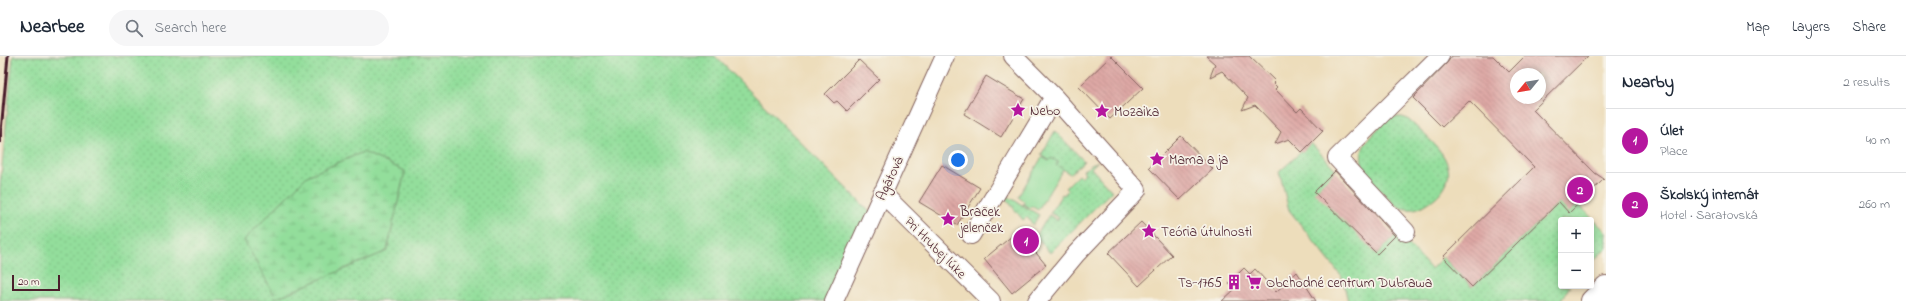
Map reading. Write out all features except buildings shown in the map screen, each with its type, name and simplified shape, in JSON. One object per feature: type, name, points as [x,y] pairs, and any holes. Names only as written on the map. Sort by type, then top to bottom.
[{"type":"main road","points":[[1592,301],[1606,287]]},
{"type":"street","name":"Agátová","points":[[834,301],[945,56]]},
{"type":"street","points":[[1013,56],[1054,97],[1137,190],[1076,254],[1037,301]]},
{"type":"street","points":[[1406,232],[1337,158],[1440,56]]},
{"type":"street","points":[[971,235],[1054,97]]},
{"type":"street","name":"Pri Hrubej lúke","points":[[882,193],[991,301]]},
{"type":"green space","points":[[13,56],[715,56],[871,213],[833,301],[0,301],[0,187]]},
{"type":"green space","points":[[1392,117],[1402,117],[1408,119],[1435,145],[1447,164],[1448,175],[1445,186],[1436,197],[1418,208],[1402,208],[1392,203],[1375,185],[1362,164],[1361,156],[1367,141],[1380,126]]},
{"type":"green space","points":[[1055,131],[1084,161],[1070,174],[1056,165],[1058,162],[1050,161],[1041,155]]},
{"type":"green space","points":[[1311,143],[1336,170],[1315,192],[1377,254],[1398,233],[1431,269],[1443,257],[1472,287],[1559,202],[1569,213],[1578,204],[1591,217],[1558,217],[1558,289],[1568,289],[1560,301],[1348,301],[1342,277],[1289,210],[1279,172]]},
{"type":"green space","points":[[363,152],[405,171],[387,251],[276,298],[244,240],[307,176]]},
{"type":"green space","points":[[1042,157],[1049,161],[1051,158],[1058,162],[1056,165],[1063,169],[1038,210],[1023,204],[1025,202],[1018,197]]},
{"type":"green space","points":[[1098,161],[1091,168],[1112,191],[1050,253],[1036,236],[1049,215],[1057,220],[1059,218],[1050,213],[1062,194],[1064,195],[1068,190],[1065,188],[1078,175],[1080,177],[1085,173],[1083,170]]},
{"type":"green space","points":[[1004,194],[1039,215],[1033,225],[1027,217],[1023,220],[1003,195]]},
{"type":"green space","points":[[1594,220],[1606,232],[1606,248],[1594,261]]},
{"type":"railway","points":[[0,142],[8,56]]},
{"type":"place","name":"Nebo","points":[[1018,110]]},
{"type":"place","name":"Mozaika","points":[[1102,111]]},
{"type":"place","name":"Mama a ja","points":[[1157,159]]},
{"type":"place","name":"Školský internát","points":[[1580,190]]},
{"type":"place","name":"Braček jelenček","points":[[948,219]]},
{"type":"place","name":"Teória útulnosti","points":[[1149,231]]},
{"type":"place","name":"Úlet","points":[[1026,241]]},
{"type":"place","name":"Ts-1765","points":[[1234,282]]},
{"type":"place","name":"Obchodné centrum Dubrawa","points":[[1254,282]]}]
